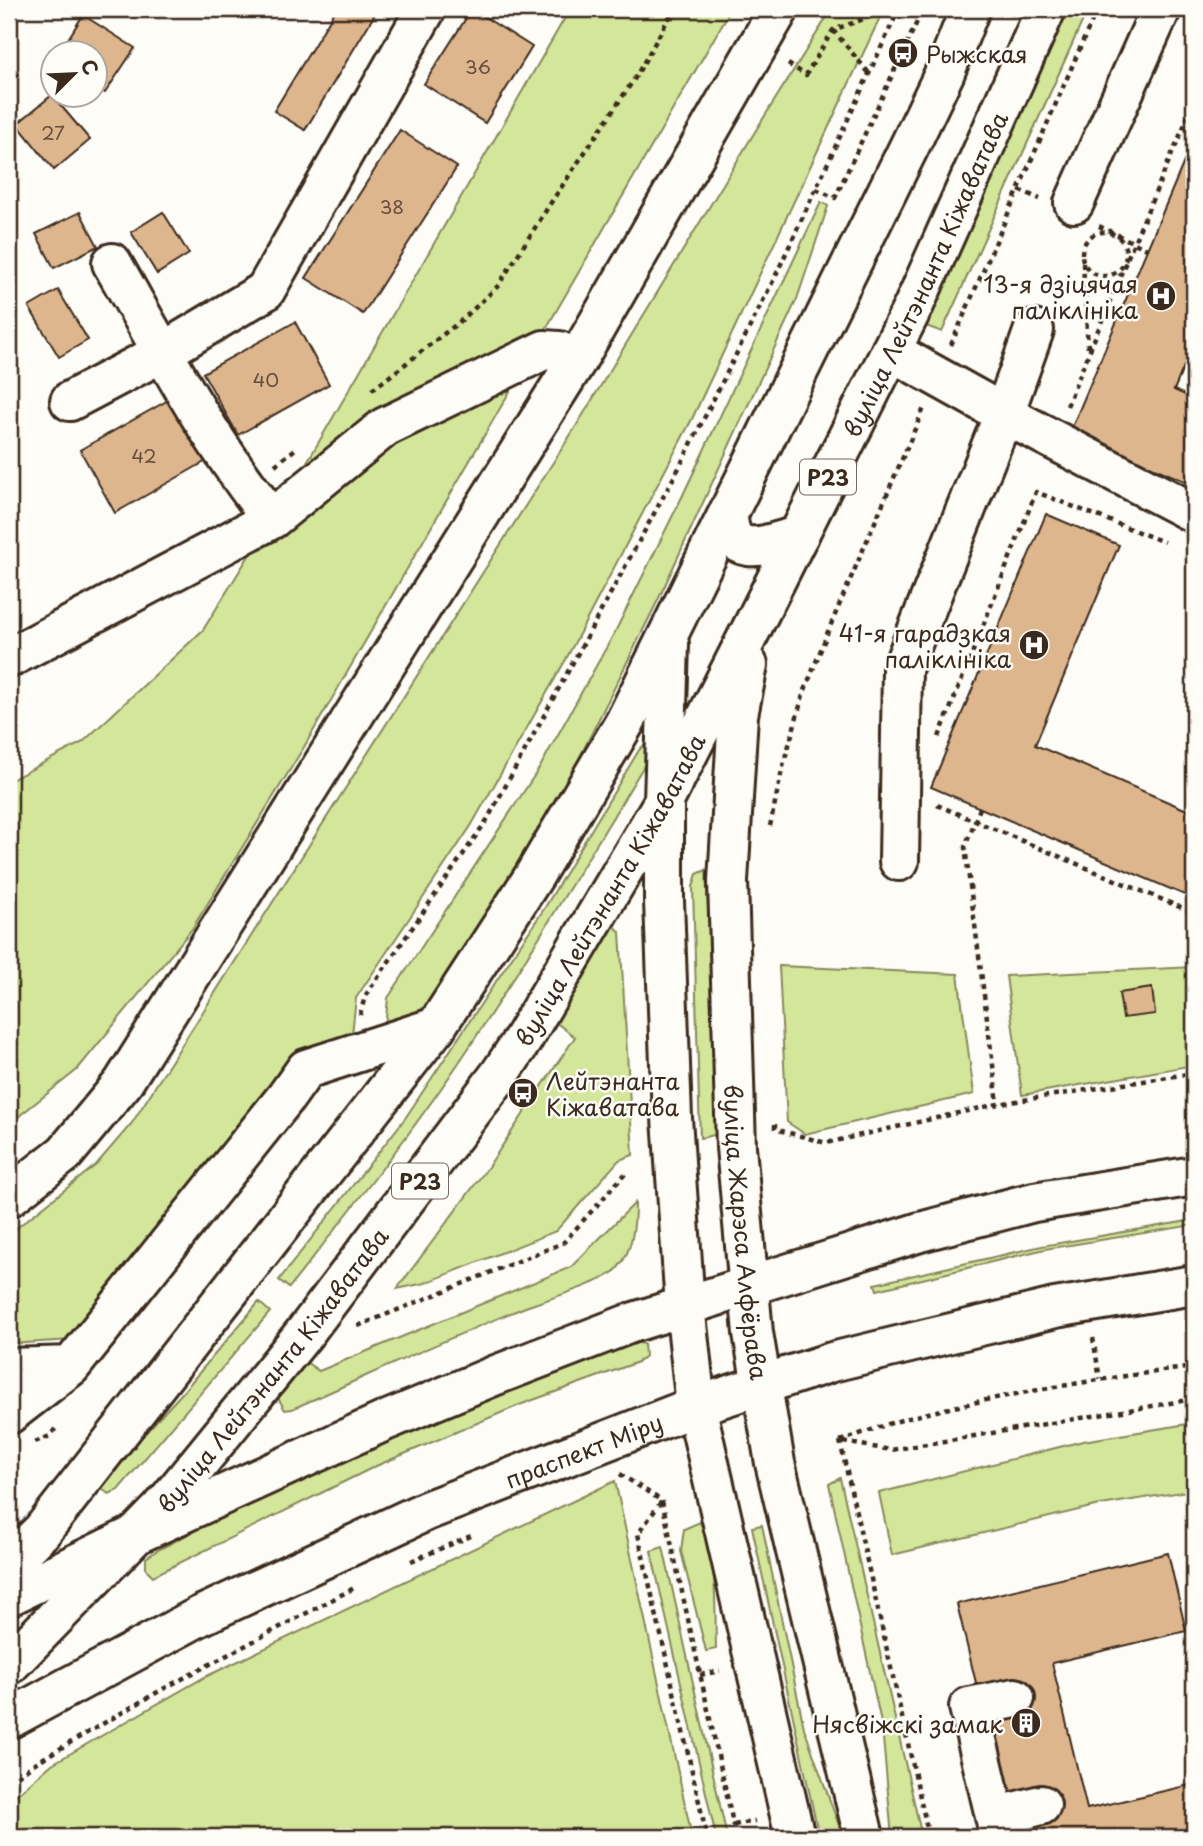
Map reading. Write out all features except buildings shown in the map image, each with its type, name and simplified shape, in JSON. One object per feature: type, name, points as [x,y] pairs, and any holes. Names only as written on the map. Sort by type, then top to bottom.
[{"type":"main road","points":[[70,401],[163,352],[265,291],[426,9]]},
{"type":"main road","points":[[9,1197],[65,1153],[123,1083],[577,360],[779,9]]},
{"type":"main road","points":[[9,1563],[42,1531],[436,1027],[534,876],[625,722],[916,133],[945,72],[970,9]]},
{"type":"main road","name":"вуліца Лейтэнанта Кіжаватава","points":[[9,1665],[162,1508],[306,1331],[500,1074],[664,802],[925,281],[1046,9]]},
{"type":"main road","points":[[1074,203],[1161,9]]},
{"type":"main road","points":[[112,263],[246,487],[272,519]]},
{"type":"main road","points":[[899,861],[902,669],[1004,414],[1034,330]]},
{"type":"main road","points":[[9,658],[272,519],[385,427],[544,350],[559,351],[577,360]]},
{"type":"main road","points":[[891,351],[1004,414],[1194,513]]},
{"type":"main road","points":[[728,515],[732,537],[743,546],[756,547],[799,535]]},
{"type":"main road","name":"вуліца Жарэса Алфёрава","points":[[757,618],[738,715],[728,881],[736,1147],[748,1285],[760,1385],[775,1463],[864,1837]]},
{"type":"main road","points":[[670,631],[664,802],[670,1065],[685,1306],[696,1406],[794,1837]]},
{"type":"main road","points":[[9,1414],[71,1366],[306,1069],[436,1027]]},
{"type":"main road","points":[[9,1596],[137,1534],[385,1421],[496,1374],[631,1323],[920,1232],[1034,1202],[1194,1176]]},
{"type":"main road","name":"праспект Міру","points":[[9,1718],[200,1616],[426,1511],[696,1406],[832,1362],[1055,1308],[1194,1285]]},
{"type":"main road","points":[[9,1368],[71,1366]]},
{"type":"main road","points":[[1015,1698],[969,1707],[997,1827],[1041,1805]]},
{"type":"path","points":[[366,395],[463,320],[498,286],[635,78],[674,9]]},
{"type":"path","points":[[758,46],[806,75],[833,30],[892,9]]},
{"type":"path","points":[[359,1019],[365,996],[487,820],[680,466],[775,277],[899,9]]},
{"type":"path","points":[[816,189],[835,198],[923,9]]},
{"type":"path","points":[[833,30],[869,73]]},
{"type":"path","points":[[1065,410],[1194,103]]},
{"type":"path","points":[[1089,351],[1084,244],[1089,237],[1102,232],[1116,234],[1124,245],[1127,259]]},
{"type":"path","points":[[1083,258],[1091,271],[1105,275],[1118,270],[1127,259]]},
{"type":"path","points":[[246,487],[300,445]]},
{"type":"path","points":[[936,745],[1036,492],[1170,544]]},
{"type":"path","points":[[928,801],[1194,913]]},
{"type":"path","points":[[980,808],[965,847],[999,1104]]},
{"type":"path","points":[[351,1329],[563,1243],[625,1174]]},
{"type":"path","points":[[840,1441],[903,1419],[958,1407],[1100,1379],[1194,1367]]},
{"type":"path","points":[[840,1441],[891,1450],[1194,1399]]},
{"type":"path","points":[[840,1441],[929,1837]]},
{"type":"path","points":[[612,1476],[619,1473],[662,1501],[736,1837]]},
{"type":"path","points":[[662,1501],[638,1534],[707,1837]]},
{"type":"path","points":[[400,1566],[477,1534]]},
{"type":"path","points":[[9,1782],[35,1763],[163,1689],[363,1583]]},
{"type":"green space","points":[[570,9],[731,9],[304,747],[192,929],[77,1070],[9,1124],[9,781],[83,742],[203,630],[313,452]]},
{"type":"green space","points":[[832,9],[884,9],[692,419],[565,661],[471,826],[356,998],[352,1034],[72,1340],[9,1344],[9,1234],[96,1165],[132,1123],[575,428]]},
{"type":"green space","points":[[1064,9],[1088,9],[942,332],[926,326]]},
{"type":"green space","points":[[821,202],[828,206],[797,299],[659,598],[554,809],[497,902],[417,1017],[385,1027],[388,998],[540,767],[615,632]]},
{"type":"green space","points":[[646,743],[650,746],[651,754],[468,1049],[403,1141],[289,1288],[279,1280],[406,1117],[544,909],[639,750]]},
{"type":"green space","points":[[706,870],[719,1134],[700,1138],[693,887],[697,874]]},
{"type":"green space","points":[[614,925],[620,932],[633,1155],[619,1160],[556,1231],[425,1283],[397,1289],[488,1167],[575,1037],[554,1021]]},
{"type":"green space","points":[[779,966],[958,974],[974,1094],[805,1134],[787,1122]]},
{"type":"green space","points":[[1194,967],[1194,1065],[1022,1095],[1006,976]]},
{"type":"green space","points":[[635,1203],[630,1246],[617,1269],[610,1274],[465,1332],[292,1409],[285,1410],[278,1398],[282,1389],[306,1362],[319,1371],[571,1267]]},
{"type":"green space","points":[[1194,1220],[1194,1225],[1045,1249],[877,1290],[875,1284],[1042,1246]]},
{"type":"green space","points":[[259,1302],[270,1312],[118,1490],[109,1494],[99,1487],[104,1478],[182,1393]]},
{"type":"green space","points":[[634,1342],[644,1344],[645,1356],[638,1362],[522,1404],[376,1466],[153,1576],[146,1569],[146,1558],[156,1551],[276,1488],[382,1439]]},
{"type":"green space","points":[[1194,1423],[1194,1490],[1095,1506],[892,1555],[879,1493],[1083,1441]]},
{"type":"green space","points":[[840,1478],[922,1837],[892,1837],[882,1727],[829,1484]]},
{"type":"green space","points":[[615,1481],[692,1837],[9,1837],[9,1801],[52,1764],[205,1677]]},
{"type":"green space","points":[[700,1522],[710,1552],[715,1600],[716,1649],[706,1651],[681,1551],[684,1529]]},
{"type":"green space","points":[[762,1525],[804,1728],[843,1837],[819,1837],[752,1527]]},
{"type":"green space","points":[[663,1547],[727,1837],[716,1837],[651,1551]]},
{"type":"place","name":"Рыжская","points":[[903,53]]},
{"type":"place","name":"13-я дзіцячая паліклініка","points":[[1161,296]]},
{"type":"place","name":"41-я гарадзкая паліклініка","points":[[1034,645]]},
{"type":"place","name":"Лейтэнанта Кіжаватава","points":[[523,1093]]},
{"type":"place","name":"Нясвіжскі замак","points":[[1026,1723]]}]
